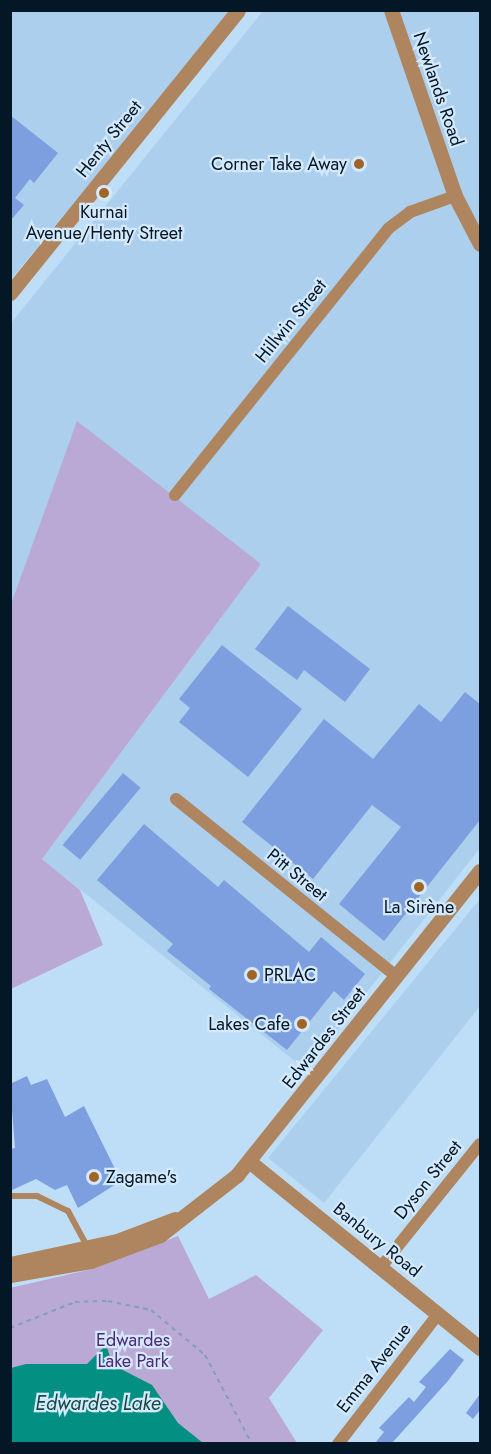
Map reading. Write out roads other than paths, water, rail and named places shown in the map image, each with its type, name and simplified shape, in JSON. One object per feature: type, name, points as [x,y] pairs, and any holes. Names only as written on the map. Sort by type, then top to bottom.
[{"type":"street","name":"Henty Street","points":[[10,293],[238,10]]},
{"type":"street","name":"Newlands Road","points":[[390,10],[455,196],[480,244]]},
{"type":"street","name":"Hillwin Street","points":[[175,495],[389,228],[410,212],[455,196]]},
{"type":"street","name":"Pitt Street","points":[[176,799],[397,977]]},
{"type":"street","name":"Edwardes Street","points":[[10,1275],[87,1256],[185,1216],[250,1162],[480,871]]},
{"type":"street","name":"Dyson Street","points":[[381,1267],[480,1144]]},
{"type":"street","name":"Banbury Road","points":[[250,1162],[480,1348]]},
{"type":"street","name":"Edwardes Street","points":[[10,1264],[87,1256]]},
{"type":"street","name":"Emma Avenue","points":[[341,1442],[438,1314]]},
{"type":"lane","points":[[13,1196],[30,1195],[50,1200],[76,1220],[87,1256]]},
{"type":"water","name":"Edwardes Lake","points":[[106,1345],[113,1365],[152,1385],[178,1423],[203,1443],[11,1443],[11,1368],[26,1364],[87,1364]]},
{"type":"place","name":"Corner Take Away","points":[[359,164]]},
{"type":"place","name":"Kurnai Avenue/Henty Street","points":[[104,193]]},
{"type":"place","name":"La Sirène","points":[[419,887]]},
{"type":"place","name":"PRLAC","points":[[252,975]]},
{"type":"place","name":"Lakes Cafe","points":[[302,1024]]},
{"type":"place","name":"Zagame's","points":[[94,1177]]},
{"type":"park label","name":"Edwardes Lake Park","points":[[133,1351]]}]
